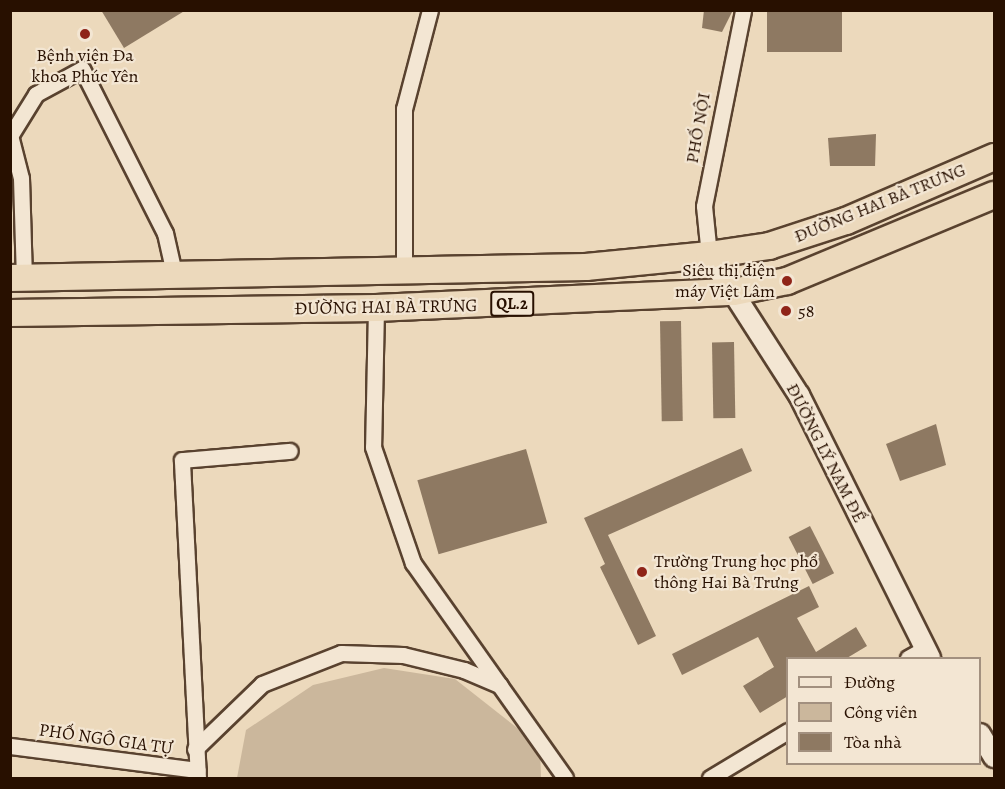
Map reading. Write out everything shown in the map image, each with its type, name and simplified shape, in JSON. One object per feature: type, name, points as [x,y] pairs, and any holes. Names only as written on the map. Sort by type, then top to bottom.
[{"type":"highway","name":"ĐƯỜNG HAI BÀ TRƯNG","points":[[17,278],[174,273],[404,272],[586,267],[709,255],[769,246],[836,224],[994,157]]},
{"type":"highway","name":"ĐƯỜNG HAI BÀ TRƯNG","points":[[10,313],[376,308],[734,292],[787,281],[994,195]]},
{"type":"highway","points":[[174,273],[176,311]]},
{"type":"street","points":[[404,272],[404,109],[429,10]]},
{"type":"street","name":"PHỐ NỘI","points":[[709,255],[704,206],[743,10]]},
{"type":"street","points":[[17,278],[21,178],[11,136],[36,94],[82,69],[165,233],[174,273]]},
{"type":"street","name":"ĐƯỜNG LÝ NAM ĐẾ","points":[[709,255],[799,395],[920,655]]},
{"type":"street","points":[[376,308],[373,447],[413,563],[564,778]]},
{"type":"street","points":[[197,774],[182,460],[290,451]]},
{"type":"street","points":[[195,749],[262,684],[341,653],[403,654],[464,670],[500,685]]},
{"type":"street","points":[[710,778],[786,733]]},
{"type":"street","points":[[981,736],[994,757]]},
{"type":"street","name":"PHỐ NGÔ GIA TỰ","points":[[10,746],[197,774]]},
{"type":"green space","points":[[384,668],[455,679],[540,746],[541,778],[237,778],[246,730],[313,685]]},
{"type":"building","points":[[101,10],[186,10],[124,48]]},
{"type":"building","points":[[704,10],[732,12],[722,32],[702,28]]},
{"type":"building","points":[[767,10],[842,10],[842,52],[767,52]]},
{"type":"building","points":[[876,134],[875,166],[830,166],[828,138]]},
{"type":"building","points":[[660,321],[681,321],[683,421],[662,421]]},
{"type":"building","points":[[712,342],[734,342],[735,418],[713,418]]},
{"type":"building","points":[[936,424],[946,465],[900,481],[886,444]]},
{"type":"building","points":[[742,448],[752,471],[608,535],[656,636],[638,645],[600,567],[605,564],[584,518]]},
{"type":"building","points":[[526,449],[547,523],[439,554],[417,480]]},
{"type":"building","points":[[810,526],[834,573],[813,584],[789,537]]},
{"type":"building","points":[[809,586],[819,607],[797,618],[816,652],[856,627],[867,646],[849,657],[786,657],[786,697],[760,713],[743,686],[774,667],[758,637],[682,675],[672,654]]},
{"type":"place","name":"Bệnh viện Đa khoa Phúc Yên","points":[[85,34]]},
{"type":"place","name":"Siêu thị điện máy Việt Lâm","points":[[787,281]]},
{"type":"place","name":"58","points":[[786,311]]},
{"type":"place","name":"Trường Trung học phổ thông Hai Bà Trưng","points":[[642,572]]}]
